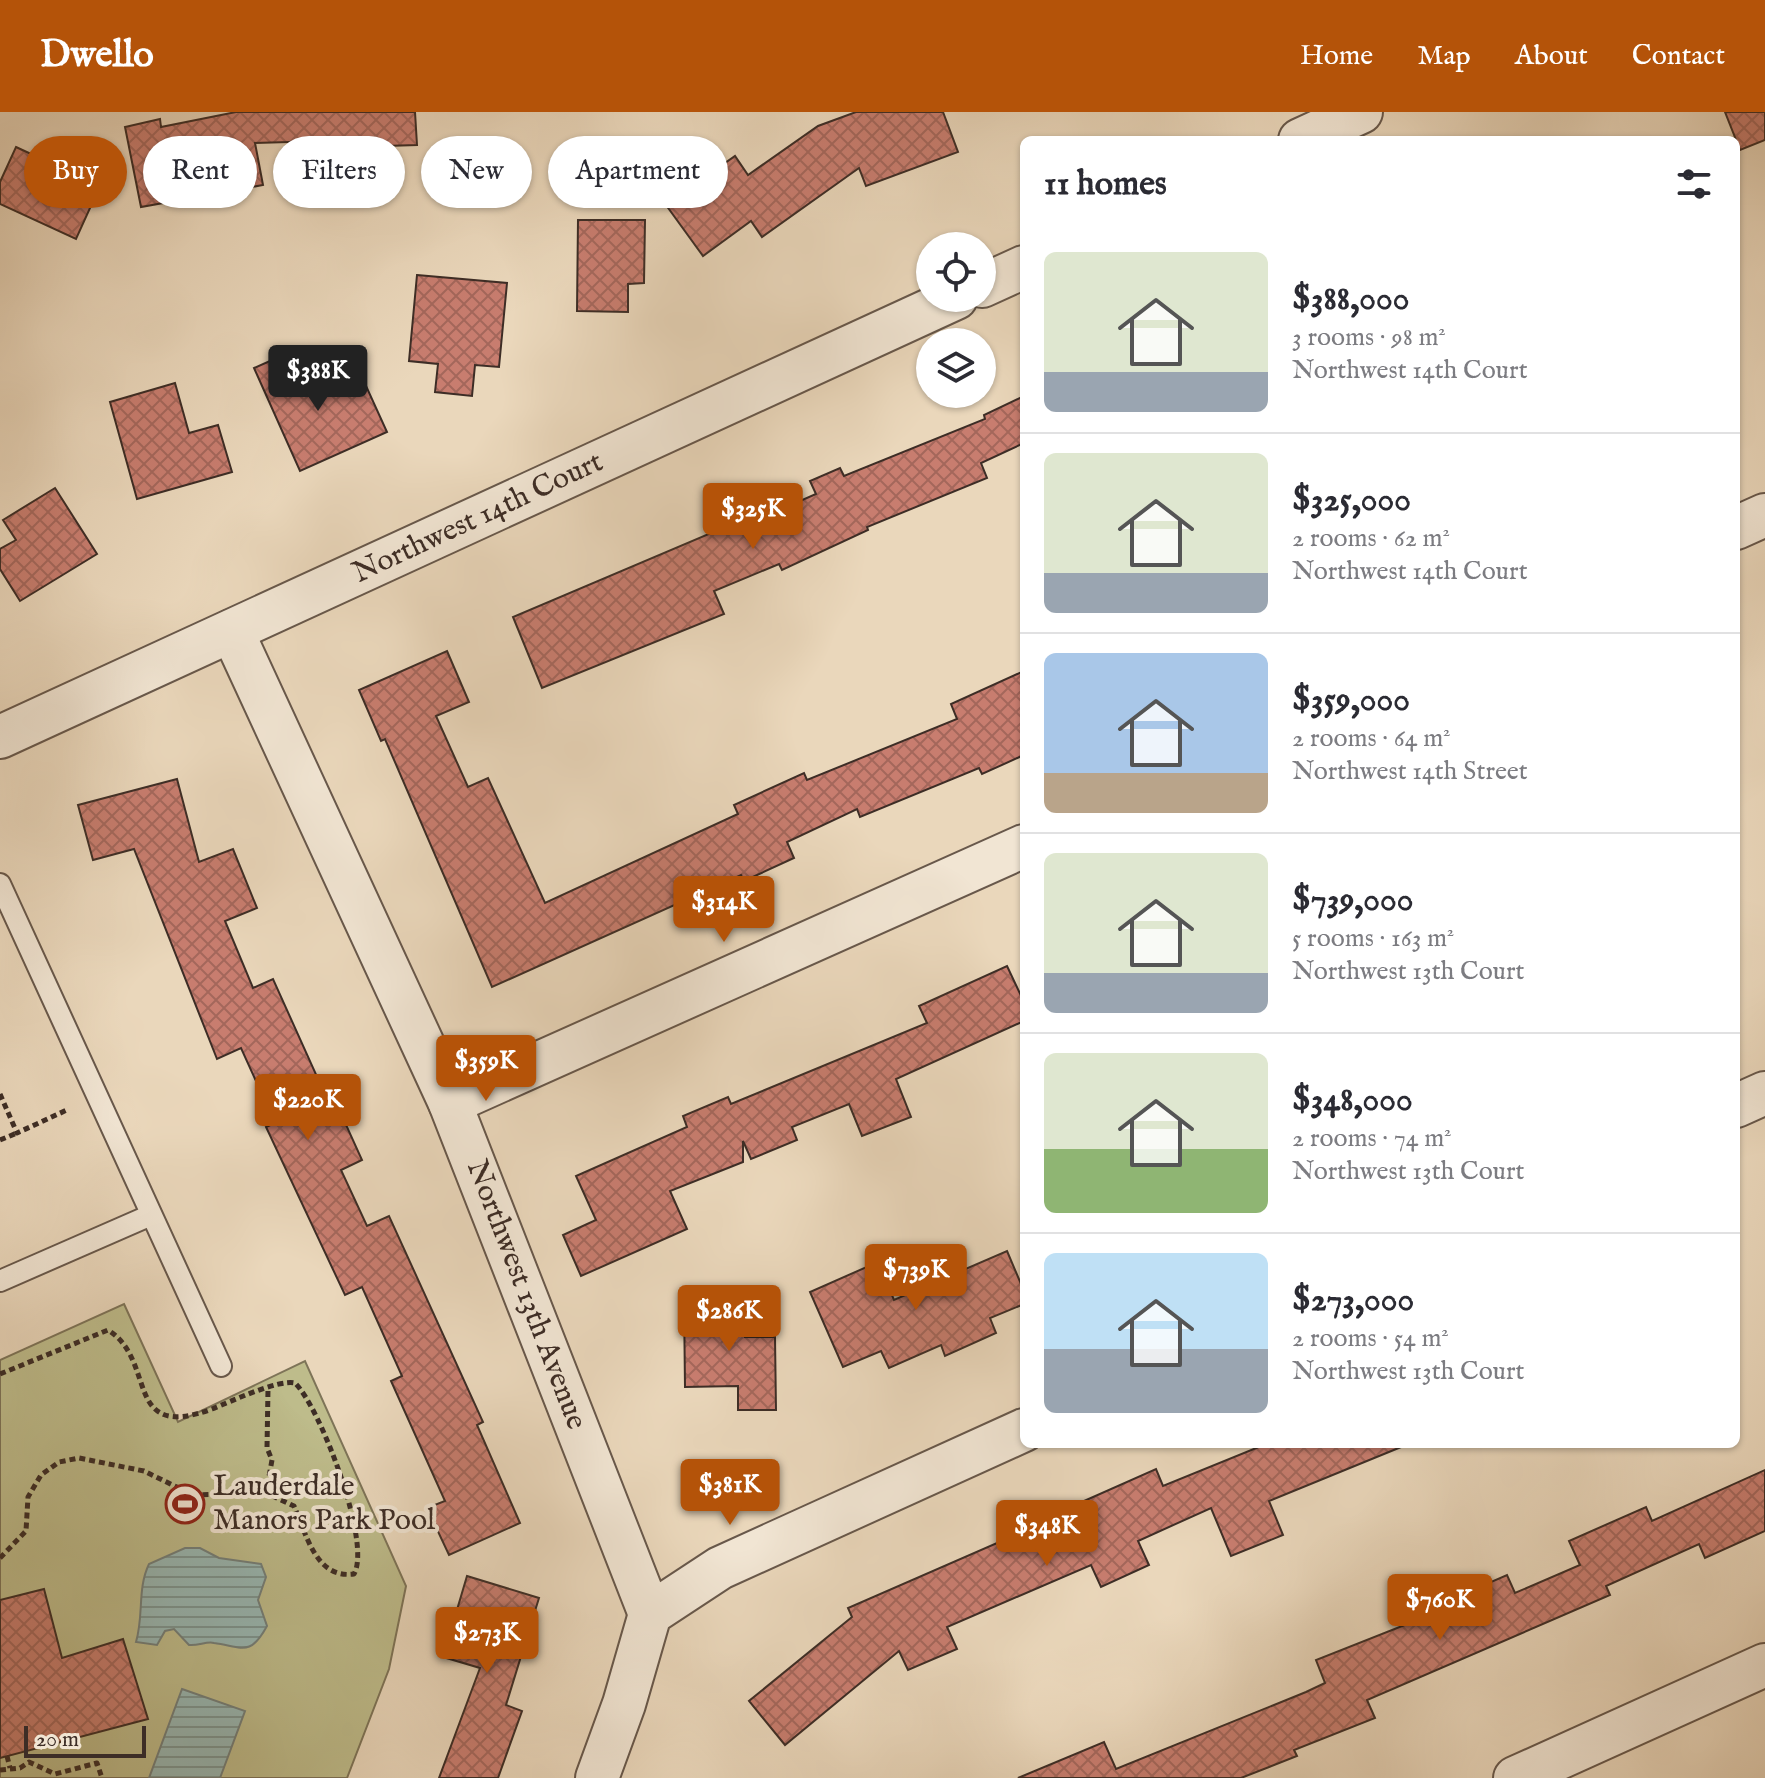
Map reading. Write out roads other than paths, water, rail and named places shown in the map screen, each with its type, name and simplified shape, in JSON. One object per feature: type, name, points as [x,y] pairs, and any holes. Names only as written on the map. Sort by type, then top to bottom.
[{"type":"street","points":[[1309,136],[1361,112]]},
{"type":"street","points":[[996,280],[1020,269]]},
{"type":"street","name":"Northwest 14th Court","points":[[0,737],[926,312]]},
{"type":"street","points":[[1740,526],[1765,515]]},
{"type":"street","name":"Northwest 13th Avenue","points":[[232,631],[450,1103],[650,1614]]},
{"type":"street","points":[[450,1103],[1020,848]]},
{"type":"street","points":[[1740,1104],[1765,1093]]},
{"type":"street","points":[[597,1778],[624,1704],[650,1614],[720,1568],[1020,1432]]},
{"type":"street","points":[[1515,1778],[1765,1665]]},
{"type":"lane","points":[[0,884],[221,1366]]},
{"type":"lane","points":[[0,1281],[151,1215]]},
{"type":"water","points":[[185,1548],[200,1548],[219,1558],[261,1564],[266,1577],[258,1600],[267,1626],[256,1642],[245,1648],[211,1643],[189,1645],[174,1629],[165,1631],[157,1645],[136,1642],[143,1583],[149,1564]]},
{"type":"water","points":[[182,1689],[245,1711],[220,1778],[149,1778]]},
{"type":"place","name":"Lauderdale Manors Park Pool","points":[[185,1504]]}]
